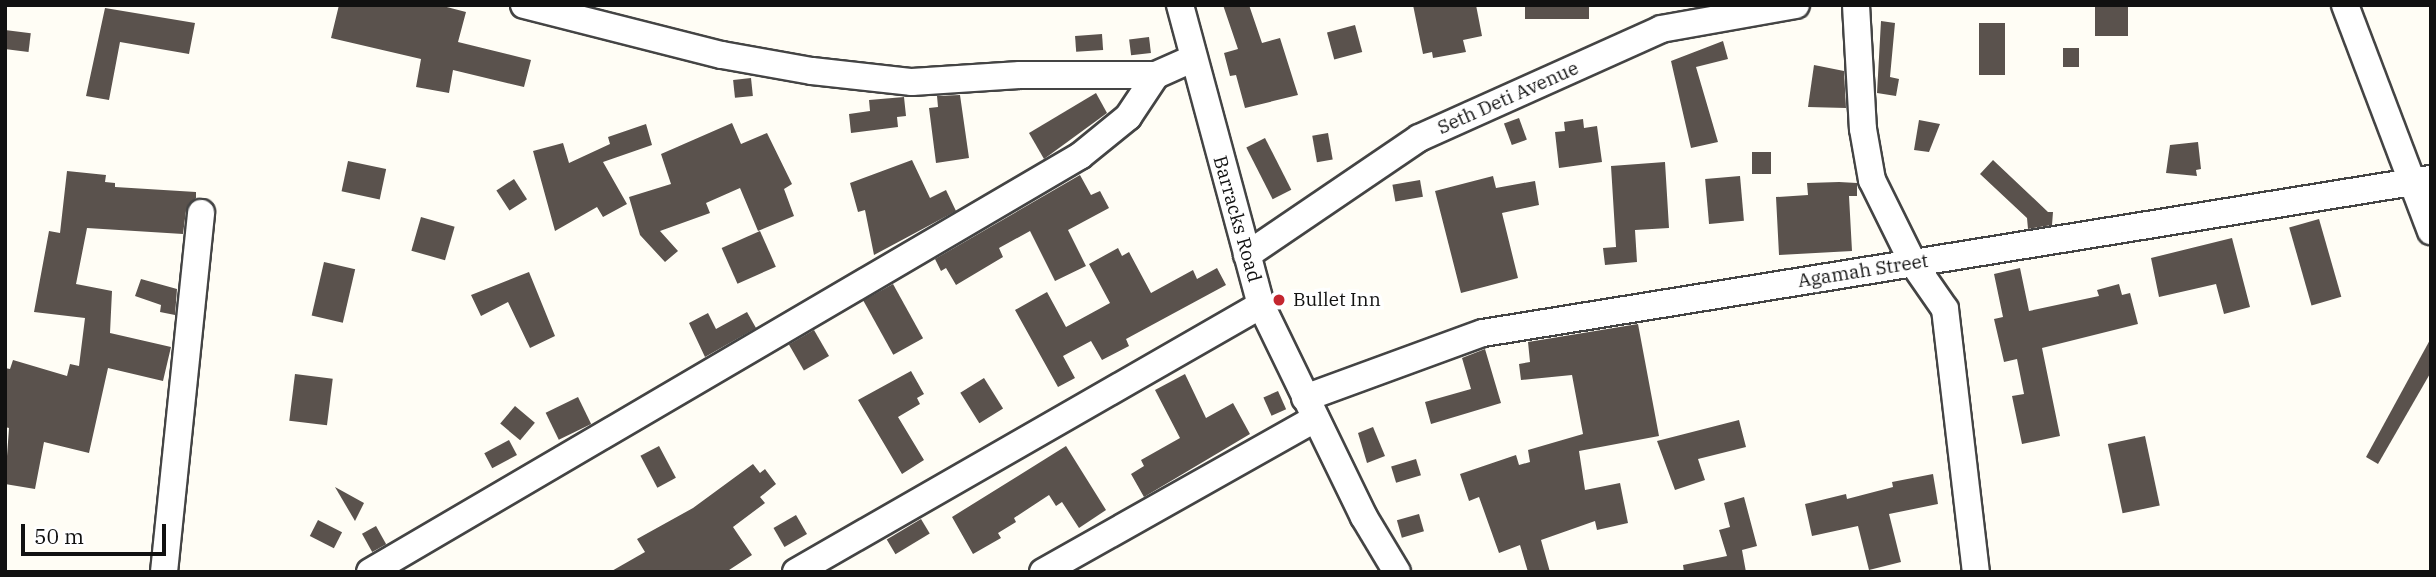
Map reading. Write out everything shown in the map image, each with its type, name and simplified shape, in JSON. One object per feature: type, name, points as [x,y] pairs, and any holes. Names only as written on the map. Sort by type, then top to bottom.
[{"type":"street","points":[[524,5],[722,55],[864,78],[912,82],[1020,75],[1156,75],[1192,59]]},
{"type":"street","name":"Barracks Road","points":[[1180,5],[1192,59],[1261,305],[1310,408],[1397,572]]},
{"type":"street","name":"Seth Deti Avenue","points":[[1247,255],[1419,138],[1661,29],[1796,5]]},
{"type":"street","points":[[1856,5],[1863,129],[1872,180],[1913,263],[1945,309],[1976,572]]},
{"type":"street","points":[[2345,5],[2422,180],[2431,231]]},
{"type":"street","points":[[370,572],[1080,156],[1128,117],[1156,75]]},
{"type":"street","name":"Agamah Street","points":[[1044,572],[1310,408],[1483,333],[2422,180]]},
{"type":"street","points":[[164,572],[201,213]]},
{"type":"street","points":[[796,572],[1261,305]]},
{"type":"building","points":[[339,5],[439,5],[466,12],[458,42],[531,60],[524,87],[453,70],[449,93],[416,87],[421,59],[331,38]]},
{"type":"building","points":[[1223,5],[1249,5],[1262,43],[1280,38],[1298,95],[1245,108],[1236,75],[1230,76],[1224,53],[1238,49]]},
{"type":"building","points":[[1413,5],[1476,5],[1482,36],[1463,40],[1466,52],[1433,58],[1432,52],[1423,54]]},
{"type":"building","points":[[1525,5],[1589,5],[1589,19],[1525,19]]},
{"type":"building","points":[[2095,5],[2128,5],[2128,36],[2095,36]]},
{"type":"building","points":[[105,8],[195,23],[189,54],[120,42],[109,100],[86,96]]},
{"type":"building","points":[[1881,21],[1895,23],[1890,77],[1899,79],[1896,96],[1877,93]]},
{"type":"building","points":[[1979,23],[2005,23],[2005,75],[1979,75]]},
{"type":"building","points":[[1355,25],[1362,52],[1334,60],[1327,33]]},
{"type":"building","points":[[5,30],[31,33],[28,52],[5,49]]},
{"type":"building","points":[[1102,34],[1103,50],[1076,52],[1075,36]]},
{"type":"building","points":[[1149,37],[1151,53],[1131,55],[1129,39]]},
{"type":"building","points":[[1723,41],[1728,59],[1696,67],[1718,142],[1691,148],[1671,61]]},
{"type":"building","points":[[2063,48],[2079,48],[2079,67],[2063,67]]},
{"type":"building","points":[[1814,65],[1844,71],[1846,108],[1808,107]]},
{"type":"building","points":[[751,78],[753,96],[735,98],[733,80]]},
{"type":"building","points":[[1096,93],[1107,113],[1044,159],[1029,133]]},
{"type":"building","points":[[960,95],[969,158],[936,163],[929,108],[938,107],[937,96]]},
{"type":"building","points":[[904,97],[906,116],[897,117],[898,127],[851,133],[849,114],[870,111],[869,100]]},
{"type":"building","points":[[1519,118],[1527,140],[1512,145],[1504,123]]},
{"type":"building","points":[[1583,119],[1584,128],[1597,126],[1602,162],[1559,168],[1555,132],[1565,131],[1564,122]]},
{"type":"building","points":[[1919,120],[1940,124],[1929,152],[1914,150]]},
{"type":"building","points":[[732,123],[741,144],[767,133],[792,184],[784,189],[794,216],[758,231],[740,188],[706,203],[710,213],[660,231],[678,251],[665,262],[640,235],[629,197],[671,184],[661,154]]},
{"type":"building","points":[[646,124],[652,145],[603,162],[627,204],[603,217],[597,207],[555,231],[533,151],[563,143],[569,163],[610,144],[608,137]]},
{"type":"building","points":[[1328,133],[1333,160],[1317,162],[1312,136]]},
{"type":"building","points":[[1265,138],[1291,190],[1273,199],[1246,148]]},
{"type":"building","points":[[2198,142],[2201,169],[2196,170],[2197,176],[2166,173],[2170,145]]},
{"type":"building","points":[[1752,152],[1771,152],[1771,174],[1752,174]]},
{"type":"building","points":[[912,160],[930,198],[946,190],[956,211],[874,255],[865,210],[858,212],[850,183]]},
{"type":"building","points":[[1993,160],[2048,212],[2053,212],[2052,225],[2028,229],[2027,218],[1980,174]]},
{"type":"building","points":[[348,161],[386,169],[380,199],[342,191]]},
{"type":"building","points":[[1665,162],[1669,228],[1635,230],[1637,262],[1605,265],[1603,248],[1616,247],[1611,166]]},
{"type":"building","points":[[67,171],[106,175],[105,182],[115,183],[115,187],[196,192],[196,198],[186,211],[183,234],[87,228],[76,284],[112,291],[110,333],[171,347],[163,381],[108,368],[89,453],[44,442],[35,489],[5,484],[9,428],[5,427],[5,368],[10,369],[13,360],[67,376],[70,364],[79,366],[85,318],[34,312],[49,231],[60,233]]},
{"type":"building","points":[[1080,175],[1091,195],[1100,191],[1109,208],[1068,230],[1086,266],[1055,281],[1030,231],[999,248],[1003,257],[956,285],[946,268],[941,271],[935,259]]},
{"type":"building","points":[[1493,176],[1496,188],[1535,181],[1539,205],[1502,213],[1518,278],[1461,293],[1435,191]]},
{"type":"building","points":[[1740,176],[1744,221],[1709,224],[1705,179]]},
{"type":"building","points":[[514,179],[527,199],[509,211],[496,190]]},
{"type":"building","points":[[1420,180],[1423,197],[1395,202],[1392,185]]},
{"type":"building","points":[[1807,183],[1857,183],[1857,196],[1849,196],[1852,251],[1779,255],[1776,197],[1808,195]]},
{"type":"building","points":[[421,217],[455,227],[445,260],[411,251]]},
{"type":"building","points":[[2319,219],[2341,297],[2312,305],[2289,228]]},
{"type":"building","points":[[760,231],[776,267],[737,284],[722,248]]},
{"type":"building","points":[[2232,238],[2250,307],[2224,314],[2216,284],[2159,297],[2151,258]]},
{"type":"building","points":[[1118,248],[1122,256],[1129,252],[1151,293],[1193,270],[1197,279],[1217,268],[1226,285],[1126,339],[1129,346],[1102,360],[1091,341],[1063,356],[1075,378],[1058,387],[1015,310],[1047,292],[1066,327],[1110,303],[1089,264]]},
{"type":"building","points":[[324,262],[355,269],[343,323],[312,316]]},
{"type":"building","points":[[2020,268],[2029,311],[2099,296],[2097,290],[2119,284],[2122,295],[2130,293],[2138,324],[2042,348],[2060,436],[2022,444],[2012,396],[2024,394],[2017,359],[2004,362],[1994,319],[2003,317],[1994,274]]},
{"type":"building","points":[[529,272],[555,336],[530,348],[508,302],[481,316],[471,295]]},
{"type":"building","points":[[141,279],[177,289],[175,315],[160,312],[161,305],[135,296]]},
{"type":"building","points":[[893,284],[923,338],[893,355],[863,300]]},
{"type":"building","points":[[747,312],[756,328],[705,357],[689,323],[708,313],[716,329]]},
{"type":"building","points":[[1638,324],[1659,436],[1579,451],[1585,490],[1620,483],[1628,523],[1597,530],[1595,521],[1541,540],[1550,572],[1528,572],[1520,545],[1499,553],[1479,497],[1469,501],[1460,474],[1516,455],[1519,465],[1530,462],[1528,450],[1583,434],[1572,375],[1521,380],[1519,364],[1530,362],[1528,342]]},
{"type":"building","points":[[814,330],[829,356],[804,370],[789,344]]},
{"type":"building","points":[[2431,338],[2431,372],[2378,464],[2366,457]]},
{"type":"building","points":[[1485,349],[1501,403],[1431,424],[1425,402],[1471,389],[1462,358]]},
{"type":"building","points":[[911,371],[924,394],[917,398],[920,404],[898,417],[924,460],[902,474],[858,400]]},
{"type":"building","points":[[295,374],[333,379],[327,425],[289,421]]},
{"type":"building","points":[[1185,374],[1206,418],[1233,403],[1250,434],[1144,497],[1131,474],[1144,466],[1141,460],[1180,438],[1155,390]]},
{"type":"building","points":[[984,378],[1003,409],[979,423],[960,393]]},
{"type":"building","points":[[1278,391],[1286,409],[1272,416],[1263,398]]},
{"type":"building","points":[[578,397],[591,424],[559,440],[546,413]]},
{"type":"building","points":[[515,406],[535,423],[520,440],[500,424]]},
{"type":"building","points":[[1739,420],[1746,447],[1698,459],[1705,480],[1675,490],[1657,441]]},
{"type":"building","points":[[1373,427],[1385,456],[1367,463],[1358,433]]},
{"type":"building","points":[[2145,436],[2160,505],[2123,513],[2108,444]]},
{"type":"building","points":[[509,440],[517,455],[492,468],[484,453]]},
{"type":"building","points":[[659,446],[676,478],[657,488],[640,456]]},
{"type":"building","points":[[1066,446],[1106,510],[1079,528],[1062,502],[1056,506],[1049,495],[1014,518],[1016,522],[998,533],[1001,538],[973,554],[952,517]]},
{"type":"building","points":[[1416,459],[1421,475],[1396,483],[1391,467]]},
{"type":"building","points":[[753,464],[760,473],[765,469],[776,484],[760,497],[765,503],[733,527],[752,555],[726,572],[610,572],[645,552],[637,539],[693,508]]},
{"type":"building","points":[[1933,474],[1938,504],[1889,514],[1901,562],[1869,570],[1858,526],[1812,536],[1805,504],[1846,494],[1847,499],[1893,487],[1892,482]]},
{"type":"building","points":[[335,487],[364,503],[355,521]]},
{"type":"building","points":[[1744,497],[1757,546],[1742,550],[1746,572],[1684,572],[1683,565],[1727,556],[1719,530],[1730,527],[1724,503]]},
{"type":"building","points":[[1419,514],[1424,531],[1402,538],[1397,520]]},
{"type":"building","points":[[796,515],[807,534],[784,547],[773,528]]},
{"type":"building","points":[[921,519],[930,534],[895,554],[887,540]]},
{"type":"building","points":[[318,520],[342,532],[334,548],[310,536]]},
{"type":"building","points":[[376,526],[386,544],[372,552],[362,534]]},
{"type":"place","name":"Bullet Inn","points":[[1279,300]]}]
